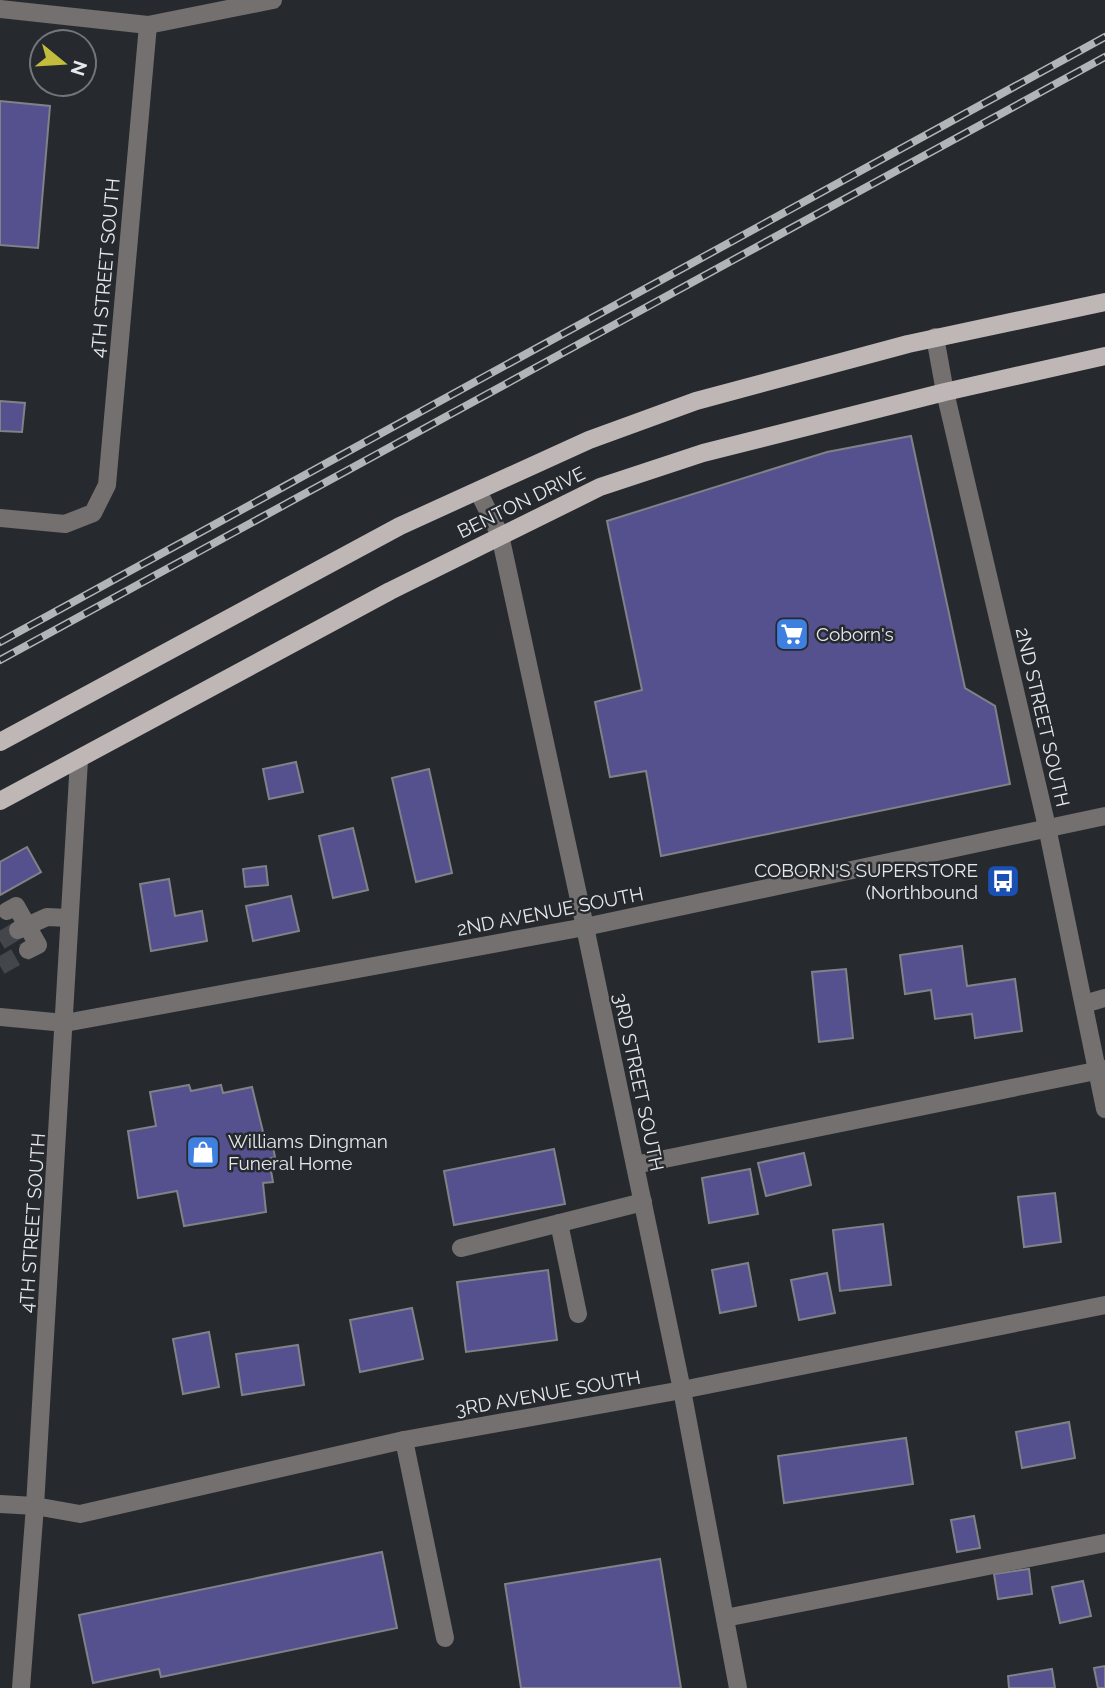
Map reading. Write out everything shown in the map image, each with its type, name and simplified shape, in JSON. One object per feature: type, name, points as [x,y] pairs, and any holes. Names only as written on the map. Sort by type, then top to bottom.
[{"type":"main road","name":"BENTON DRIVE","points":[[0,742],[388,532],[589,440],[696,401],[935,337],[1105,302]]},
{"type":"main road","name":"BENTON DRIVE","points":[[0,801],[390,591],[600,487],[703,453],[945,392],[1105,356]]},
{"type":"street","points":[[0,9],[23,5],[148,25],[273,0]]},
{"type":"street","name":"4TH STREET SOUTH","points":[[0,518],[65,524],[93,513],[107,485],[148,25]]},
{"type":"street","name":"2ND STREET SOUTH","points":[[935,337],[945,392],[1047,827],[1083,1004],[1101,1069],[1105,1109]]},
{"type":"street","name":"3RD STREET SOUTH","points":[[478,491],[500,535],[682,1390],[738,1688]]},
{"type":"street","name":"4TH STREET SOUTH","points":[[21,1688],[35,1506],[79,760]]},
{"type":"street","name":"2ND AVENUE SOUTH","points":[[0,1017],[65,1023],[585,927],[1105,816]]},
{"type":"street","points":[[7,911],[16,906],[22,928],[38,945],[28,950]]},
{"type":"street","points":[[22,928],[47,917],[69,918]]},
{"type":"street","points":[[1083,1004],[1105,999]]},
{"type":"street","points":[[635,1165],[1101,1069]]},
{"type":"street","points":[[461,1248],[643,1202]]},
{"type":"street","points":[[559,1223],[578,1314]]},
{"type":"street","name":"3RD AVENUE SOUTH","points":[[0,1504],[35,1506],[80,1514],[404,1440],[682,1390],[1105,1305]]},
{"type":"street","points":[[404,1440],[445,1638]]},
{"type":"street","points":[[725,1618],[1105,1543]]},
{"type":"building","points":[[0,101],[50,106],[38,248],[0,245]]},
{"type":"building","points":[[0,401],[25,403],[22,432],[0,431]]},
{"type":"building","name":"Coborn's","points":[[911,436],[965,688],[995,706],[1010,784],[661,856],[646,771],[610,777],[595,702],[642,690],[607,521],[827,452]]},
{"type":"building","points":[[296,762],[303,792],[269,799],[263,769]]},
{"type":"building","points":[[429,769],[452,873],[416,882],[392,778]]},
{"type":"building","points":[[353,828],[368,890],[333,898],[319,836]]},
{"type":"building","points":[[27,847],[41,872],[0,895],[0,862]]},
{"type":"building","points":[[266,866],[268,885],[245,887],[243,869]]},
{"type":"building","points":[[169,879],[175,916],[202,911],[207,941],[151,951],[140,884]]},
{"type":"building","points":[[291,896],[299,931],[253,941],[246,906]]},
{"type":"building","points":[[962,946],[967,986],[1015,979],[1022,1031],[975,1038],[972,1014],[935,1019],[931,990],[905,994],[900,955]]},
{"type":"building","points":[[846,969],[853,1038],[819,1042],[812,972]]},
{"type":"building","name":"Williams Dingman Funeral Home","points":[[189,1085],[191,1091],[221,1085],[223,1093],[252,1087],[267,1148],[273,1147],[275,1157],[269,1159],[273,1182],[263,1183],[266,1212],[184,1226],[177,1191],[138,1198],[128,1131],[156,1126],[150,1092]]},
{"type":"building","points":[[554,1149],[565,1204],[454,1225],[444,1171]]},
{"type":"building","points":[[804,1153],[811,1185],[766,1196],[758,1163]]},
{"type":"building","points":[[750,1169],[758,1214],[709,1223],[702,1178]]},
{"type":"building","points":[[1055,1193],[1061,1242],[1024,1247],[1018,1197]]},
{"type":"building","points":[[883,1224],[891,1285],[840,1291],[833,1230]]},
{"type":"building","points":[[748,1263],[756,1306],[720,1313],[712,1270]]},
{"type":"building","points":[[548,1270],[557,1340],[466,1352],[457,1282]]},
{"type":"building","points":[[827,1273],[835,1313],[799,1320],[791,1280]]},
{"type":"building","points":[[412,1308],[423,1359],[360,1372],[350,1320]]},
{"type":"building","points":[[209,1332],[219,1387],[183,1394],[173,1339]]},
{"type":"building","points":[[298,1345],[304,1385],[242,1395],[236,1354]]},
{"type":"building","points":[[1069,1422],[1075,1458],[1022,1468],[1016,1432]]},
{"type":"building","points":[[906,1438],[913,1484],[784,1503],[778,1456]]},
{"type":"building","points":[[974,1516],[980,1548],[957,1552],[951,1520]]},
{"type":"building","points":[[382,1552],[397,1628],[161,1677],[159,1669],[93,1683],[79,1615]]},
{"type":"building","points":[[660,1559],[681,1688],[521,1688],[505,1584]]},
{"type":"building","points":[[1029,1569],[1032,1594],[998,1599],[994,1574]]},
{"type":"building","points":[[1083,1581],[1091,1616],[1060,1623],[1052,1587]]},
{"type":"building","points":[[1105,1666],[1105,1688],[1098,1688],[1094,1668]]},
{"type":"building","points":[[1052,1669],[1055,1688],[1009,1688],[1008,1676]]},
{"type":"tunnel","points":[[0,941],[18,930]]},
{"type":"tunnel","points":[[0,966],[28,950]]},
{"type":"railway","points":[[0,642],[1105,37]]},
{"type":"railway","points":[[0,660],[1105,57]]},
{"type":"place","name":"Coborn's","points":[[792,634]]},
{"type":"place","name":"COBORN'S SUPERSTORE (Northbound","points":[[1003,881]]},
{"type":"place","name":"Williams Dingman Funeral Home","points":[[203,1152]]}]
